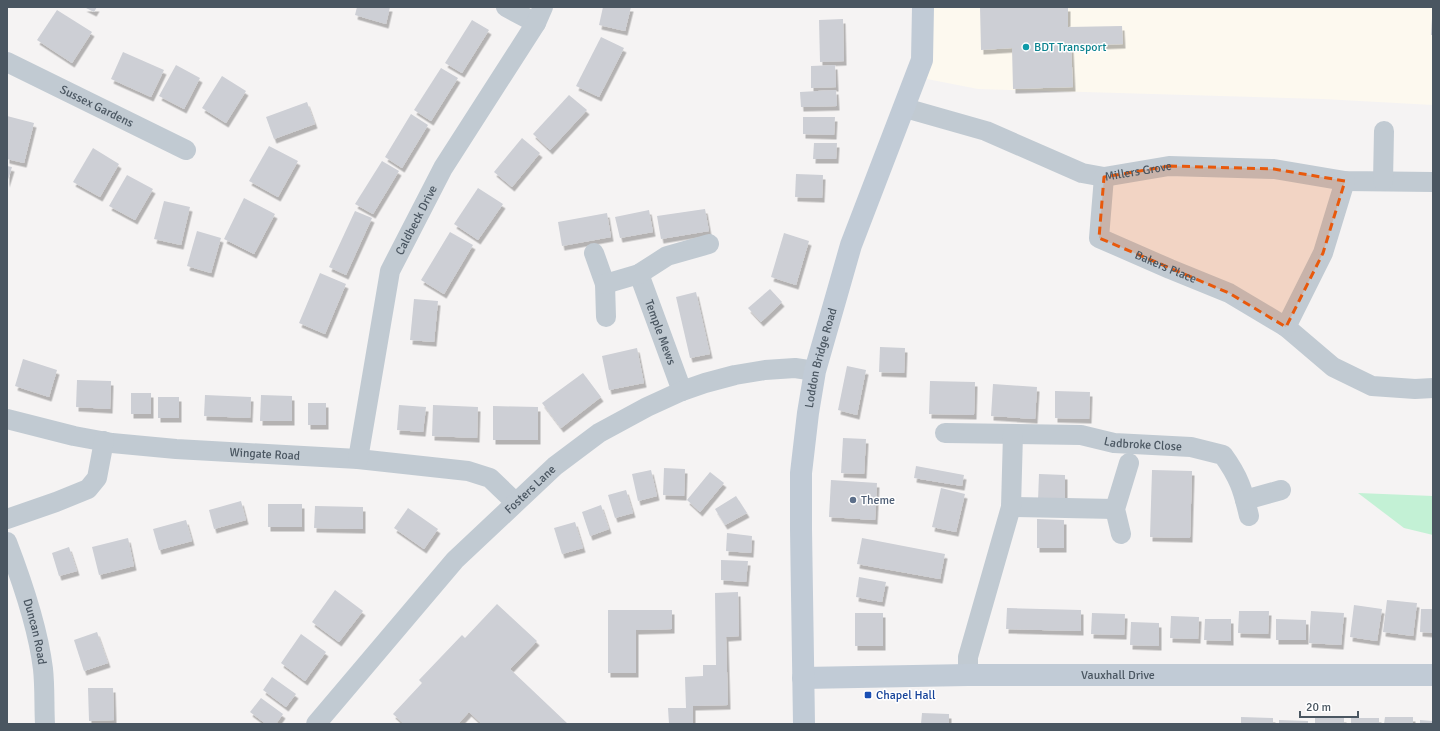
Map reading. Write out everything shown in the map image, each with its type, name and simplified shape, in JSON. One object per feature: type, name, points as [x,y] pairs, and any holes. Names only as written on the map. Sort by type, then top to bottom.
[{"type":"street","points":[[506,7],[540,15]]},
{"type":"street","name":"Loddon Bridge Road","points":[[804,724],[800,529],[801,473],[808,413],[815,371],[851,245],[905,108],[922,60],[923,7]]},
{"type":"street","name":"Caldbeck Drive","points":[[358,459],[390,271],[443,168],[540,15]]},
{"type":"street","name":"Sussex Gardens","points":[[7,62],[186,150]]},
{"type":"street","name":"Millers Grove","points":[[905,108],[986,131],[1082,173],[1104,177],[1168,166],[1274,169],[1345,181],[1433,182]]},
{"type":"street","points":[[1383,181],[1384,131]]},
{"type":"street","name":"Bakers Place","points":[[1104,177],[1099,238],[1230,293],[1286,326],[1333,367],[1372,386],[1415,390],[1433,388]]},
{"type":"street","points":[[1286,326],[1323,252],[1345,181]]},
{"type":"street","points":[[605,284],[639,274],[667,256],[709,244]]},
{"type":"street","points":[[594,253],[605,284],[606,317]]},
{"type":"street","name":"Temple Mews","points":[[639,274],[682,391]]},
{"type":"street","name":"Fosters Lane","points":[[316,724],[455,560],[555,466],[599,433],[647,407],[682,391],[705,383],[735,375],[765,370],[795,368],[815,371]]},
{"type":"street","name":"Wingate Road","points":[[7,420],[74,436],[176,449],[358,459],[468,471],[490,478],[515,502]]},
{"type":"street","name":"Ladbroke Close","points":[[945,433],[1081,435],[1114,443],[1191,447],[1223,455],[1234,470],[1243,490],[1247,508],[1281,490]]},
{"type":"street","points":[[968,675],[968,657],[1011,507],[1013,434]]},
{"type":"street","points":[[7,519],[88,489],[98,478],[104,441]]},
{"type":"street","name":"Ladbroke Close","points":[[1115,509],[1129,463]]},
{"type":"street","points":[[1011,507],[1115,509],[1121,534]]},
{"type":"street","name":"Duncan Road","points":[[7,542],[21,578],[36,633],[43,668],[45,724]]},
{"type":"street","name":"Vauxhall Drive","points":[[803,678],[968,675],[1433,674]]},
{"type":"highlighted area","points":[[1169,166],[1274,169],[1345,181],[1323,253],[1286,327],[1229,293],[1099,238],[1104,177]]},
{"type":"shaded area","points":[[932,7],[1433,7],[1433,105],[1323,99],[978,89],[927,79],[933,54]]},
{"type":"green space","points":[[1358,493],[1433,496],[1433,535],[1404,528]]},
{"type":"building","points":[[84,7],[97,7],[94,12]]},
{"type":"building","points":[[357,7],[390,7],[386,24],[355,15]]},
{"type":"building","points":[[603,7],[631,7],[625,31],[599,25]]},
{"type":"building","name":"BDT Transport","points":[[980,7],[1068,7],[1068,27],[1122,26],[1123,44],[1071,46],[1073,87],[1013,89],[1012,48],[981,50]]},
{"type":"building","points":[[57,10],[92,32],[72,63],[37,40]]},
{"type":"building","points":[[1432,18],[1433,35],[1431,35]]},
{"type":"building","points":[[843,19],[844,61],[820,62],[819,20]]},
{"type":"building","points":[[472,20],[489,30],[462,73],[445,63]]},
{"type":"building","points":[[601,37],[624,48],[599,97],[576,86]]},
{"type":"building","points":[[123,52],[164,70],[151,97],[111,79]]},
{"type":"building","points":[[176,65],[200,78],[184,109],[159,96]]},
{"type":"building","points":[[835,65],[836,87],[811,88],[811,66]]},
{"type":"building","points":[[441,68],[458,78],[431,121],[414,110]]},
{"type":"building","points":[[222,76],[246,91],[226,123],[202,108]]},
{"type":"building","points":[[836,90],[837,106],[801,107],[800,92]]},
{"type":"building","points":[[569,95],[587,110],[550,150],[533,134]]},
{"type":"building","points":[[307,102],[315,124],[274,139],[266,117]]},
{"type":"building","points":[[411,114],[428,125],[402,168],[385,157]]},
{"type":"building","points":[[7,116],[34,123],[24,163],[7,159]]},
{"type":"building","points":[[803,117],[835,117],[834,135],[803,134]]},
{"type":"building","points":[[522,138],[540,153],[512,187],[494,172]]},
{"type":"building","points":[[814,143],[837,143],[836,159],[813,159]]},
{"type":"building","points":[[269,146],[298,161],[278,197],[249,181]]},
{"type":"building","points":[[93,148],[119,164],[100,197],[73,182]]},
{"type":"building","points":[[382,161],[399,171],[373,214],[355,204]]},
{"type":"building","points":[[7,166],[12,167],[7,183]]},
{"type":"building","points":[[796,174],[823,175],[822,198],[795,197]]},
{"type":"building","points":[[127,175],[153,189],[135,220],[109,206]]},
{"type":"building","points":[[478,188],[503,204],[478,240],[454,224]]},
{"type":"building","points":[[244,198],[275,214],[254,254],[224,239]]},
{"type":"building","points":[[164,201],[190,207],[181,245],[154,239]]},
{"type":"building","points":[[705,209],[709,231],[661,239],[657,216]]},
{"type":"building","points":[[649,210],[653,232],[620,238],[615,217]]},
{"type":"building","points":[[355,211],[372,218],[346,275],[329,267]]},
{"type":"building","points":[[607,213],[611,237],[562,246],[558,222]]},
{"type":"building","points":[[197,231],[221,238],[211,273],[187,266]]},
{"type":"building","points":[[450,232],[473,245],[444,294],[421,280]]},
{"type":"building","points":[[784,233],[809,241],[796,285],[771,277]]},
{"type":"building","points":[[320,273],[346,284],[325,334],[299,323]]},
{"type":"building","points":[[770,289],[782,302],[761,322],[748,308]]},
{"type":"building","points":[[696,292],[710,354],[690,358],[676,297]]},
{"type":"building","points":[[414,299],[438,301],[434,342],[410,340]]},
{"type":"building","points":[[880,347],[905,348],[904,373],[879,372]]},
{"type":"building","points":[[637,348],[644,383],[609,390],[602,356]]},
{"type":"building","points":[[23,359],[57,370],[49,397],[15,386]]},
{"type":"building","points":[[847,366],[866,370],[857,415],[838,410]]},
{"type":"building","points":[[583,373],[601,397],[561,428],[542,403]]},
{"type":"building","points":[[77,380],[111,381],[110,409],[76,407]]},
{"type":"building","points":[[930,381],[975,382],[974,415],[929,414]]},
{"type":"building","points":[[993,384],[1037,387],[1035,419],[991,416]]},
{"type":"building","points":[[1055,391],[1090,392],[1089,419],[1055,418]]},
{"type":"building","points":[[131,393],[151,393],[151,414],[131,414]]},
{"type":"building","points":[[205,395],[251,397],[250,418],[204,416]]},
{"type":"building","points":[[261,395],[292,396],[292,421],[260,421]]},
{"type":"building","points":[[158,397],[179,397],[179,418],[158,418]]},
{"type":"building","points":[[308,403],[326,403],[326,425],[308,425]]},
{"type":"building","points":[[399,405],[426,407],[423,432],[397,430]]},
{"type":"building","points":[[433,405],[478,407],[477,438],[432,436]]},
{"type":"building","points":[[493,406],[538,407],[538,440],[493,440]]},
{"type":"building","points":[[843,438],[866,439],[864,474],[841,473]]},
{"type":"building","points":[[916,466],[964,475],[962,486],[914,478]]},
{"type":"building","points":[[664,468],[685,469],[684,496],[663,495]]},
{"type":"building","points":[[651,470],[657,496],[638,501],[632,474]]},
{"type":"building","points":[[1152,470],[1192,471],[1190,538],[1150,537]]},
{"type":"building","points":[[710,472],[724,483],[700,512],[687,500]]},
{"type":"building","points":[[1039,474],[1065,475],[1065,502],[1038,501]]},
{"type":"building","name":"Theme","points":[[831,480],[877,483],[875,520],[829,517]]},
{"type":"building","points":[[941,488],[965,494],[956,532],[932,527]]},
{"type":"building","points":[[626,490],[633,513],[615,518],[608,495]]},
{"type":"building","points":[[736,496],[747,513],[725,525],[715,509]]},
{"type":"building","points":[[241,501],[246,520],[214,529],[209,510]]},
{"type":"building","points":[[268,504],[302,504],[302,527],[268,527]]},
{"type":"building","points":[[601,505],[609,529],[590,536],[582,512]]},
{"type":"building","points":[[315,506],[363,507],[363,529],[314,528]]},
{"type":"building","points":[[408,508],[438,529],[424,549],[394,528]]},
{"type":"building","points":[[1037,519],[1064,520],[1064,548],[1037,548]]},
{"type":"building","points":[[186,520],[192,541],[159,550],[153,529]]},
{"type":"building","points":[[575,522],[583,548],[562,554],[554,528]]},
{"type":"building","points":[[727,533],[752,536],[751,553],[726,551]]},
{"type":"building","points":[[128,538],[134,566],[99,575],[92,547]]},
{"type":"building","points":[[862,538],[945,554],[940,579],[857,564]]},
{"type":"building","points":[[69,547],[77,571],[59,576],[52,553]]},
{"type":"building","points":[[721,560],[748,561],[746,582],[721,580]]},
{"type":"building","points":[[859,577],[886,582],[882,602],[856,597]]},
{"type":"building","points":[[335,590],[363,611],[339,642],[312,622]]},
{"type":"building","points":[[738,592],[739,636],[726,637],[728,705],[693,706],[693,724],[669,724],[668,708],[686,708],[685,677],[703,676],[703,665],[716,665],[715,593]]},
{"type":"building","points":[[1387,600],[1417,603],[1413,636],[1383,632]]},
{"type":"building","points":[[497,604],[537,641],[510,669],[568,724],[482,724],[469,712],[458,724],[404,724],[393,714],[422,683],[419,680],[462,635],[465,638]]},
{"type":"building","points":[[1354,605],[1382,609],[1377,641],[1350,637]]},
{"type":"building","points":[[1007,608],[1081,610],[1081,631],[1006,629]]},
{"type":"building","points":[[1421,609],[1433,609],[1433,633],[1420,632]]},
{"type":"building","points":[[608,610],[672,610],[672,629],[636,630],[636,673],[608,673]]},
{"type":"building","points":[[1239,611],[1269,611],[1268,634],[1238,633]]},
{"type":"building","points":[[1311,611],[1344,613],[1341,645],[1309,643]]},
{"type":"building","points":[[855,613],[883,613],[883,646],[855,646]]},
{"type":"building","points":[[1092,613],[1125,614],[1124,635],[1091,634]]},
{"type":"building","points":[[1171,616],[1199,617],[1198,639],[1170,638]]},
{"type":"building","points":[[1205,619],[1231,619],[1231,641],[1204,640]]},
{"type":"building","points":[[1276,619],[1306,620],[1306,640],[1276,640]]},
{"type":"building","points":[[1131,622],[1159,623],[1159,646],[1130,645]]},
{"type":"building","points":[[97,632],[108,663],[84,671],[74,640]]},
{"type":"building","points":[[301,634],[326,652],[305,681],[281,663]]},
{"type":"building","points":[[272,677],[296,694],[286,707],[263,690]]},
{"type":"building","points":[[88,688],[113,688],[114,720],[89,721]]},
{"type":"building","points":[[261,698],[283,714],[276,724],[266,724],[250,712]]},
{"type":"building","points":[[922,713],[949,714],[949,724],[921,724]]},
{"type":"building","points":[[1241,717],[1273,718],[1273,724],[1241,724]]},
{"type":"building","points":[[1385,717],[1413,717],[1413,724],[1384,724]]},
{"type":"building","points":[[1315,718],[1344,718],[1344,724],[1315,724]]},
{"type":"building","points":[[1351,718],[1379,718],[1379,724],[1351,724]]},
{"type":"building","points":[[1279,720],[1308,721],[1308,724],[1279,724]]},
{"type":"building","points":[[1420,720],[1433,721],[1433,724],[1420,724]]},
{"type":"place","name":"BDT Transport","points":[[1026,47]]},
{"type":"place","name":"Theme","points":[[853,500]]},
{"type":"place","name":"Chapel Hall","points":[[868,695]]}]
